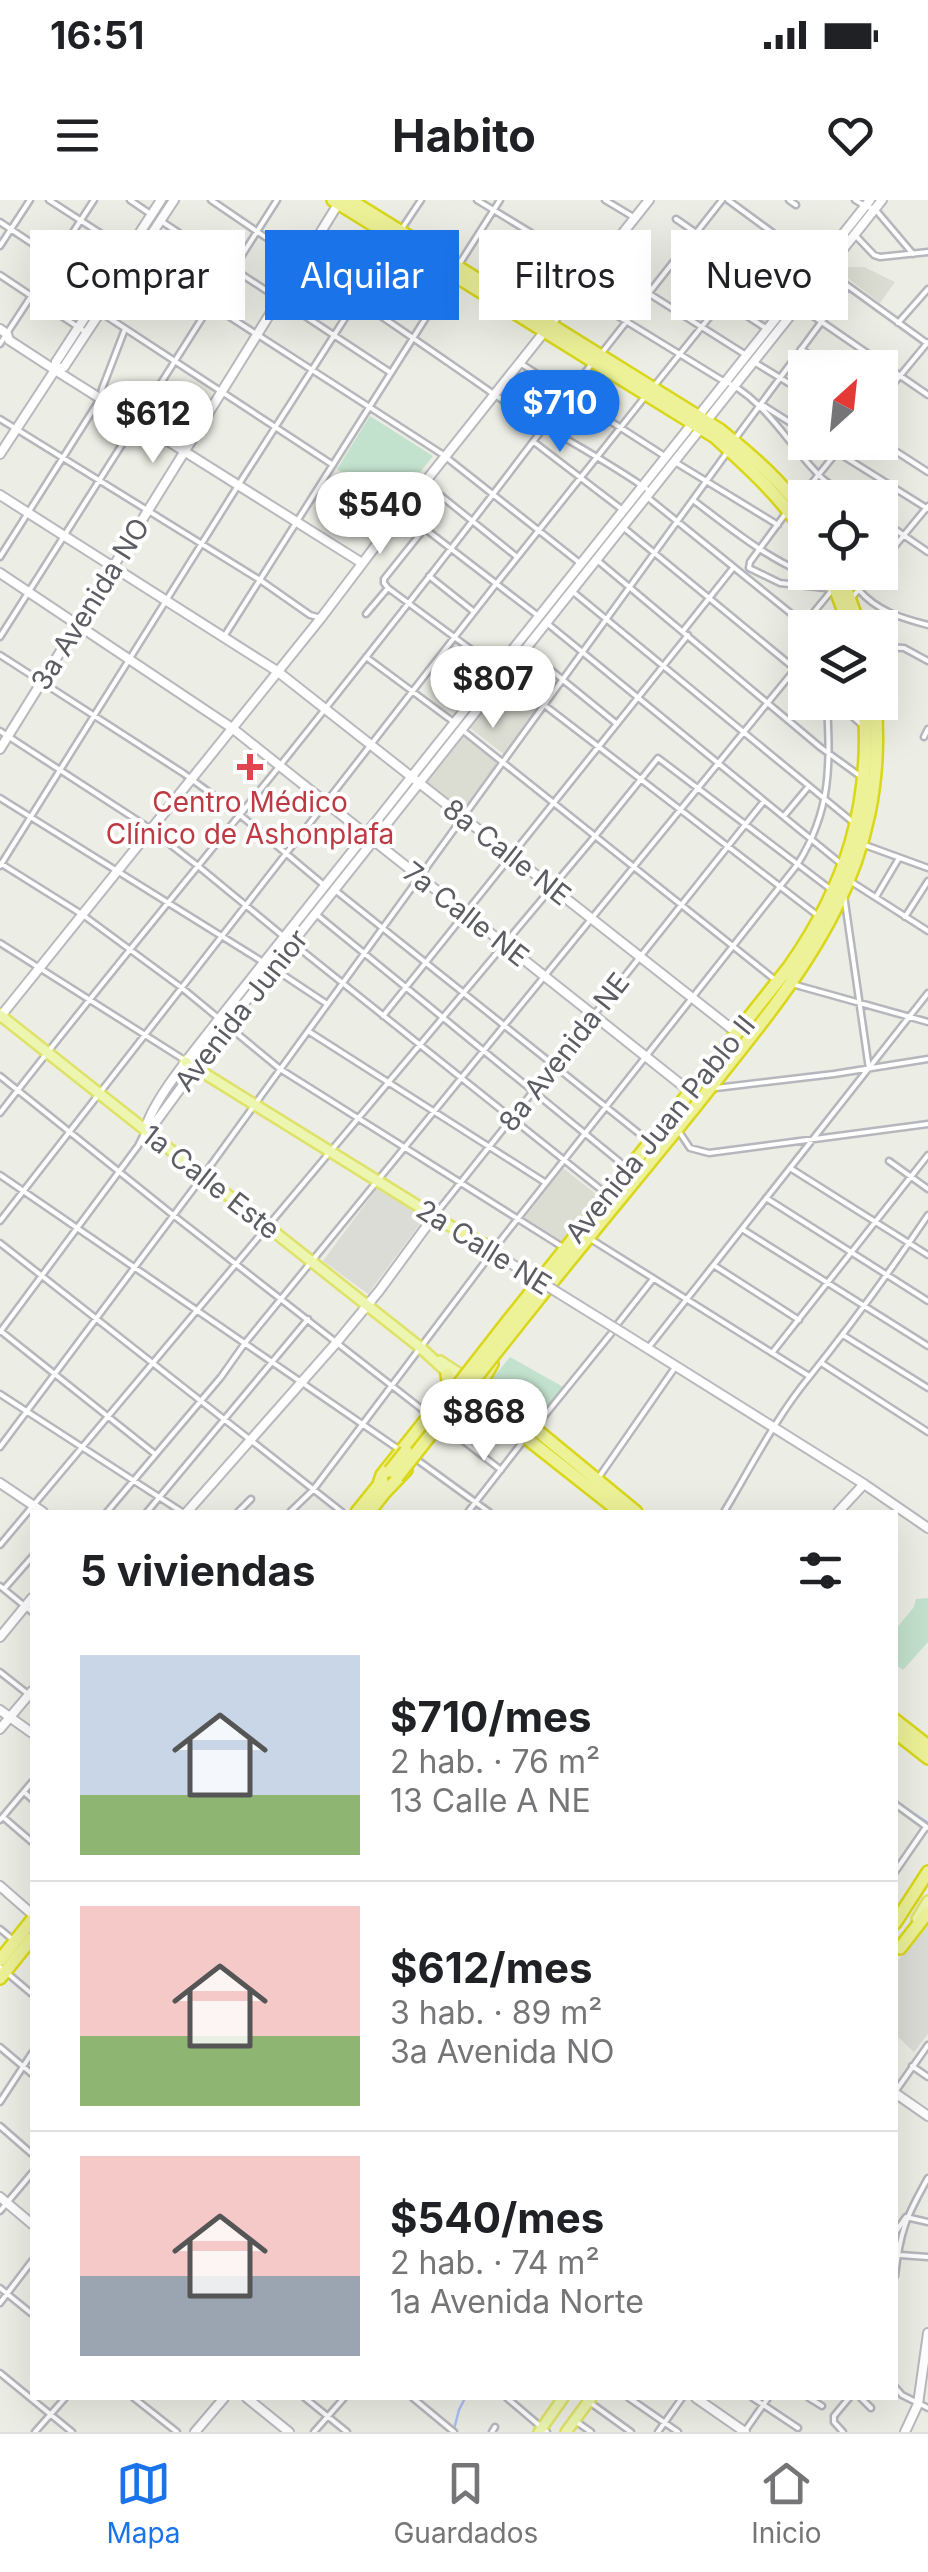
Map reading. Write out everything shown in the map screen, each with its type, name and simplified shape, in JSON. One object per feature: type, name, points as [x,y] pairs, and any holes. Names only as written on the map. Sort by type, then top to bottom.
[{"type":"highway","points":[[340,201],[389,230]]},
{"type":"highway","points":[[459,273],[700,422],[732,446],[788,502]]},
{"type":"highway","points":[[843,590],[852,599],[855,610]]},
{"type":"highway","points":[[851,610],[852,599]]},
{"type":"highway","name":"Avenida Juan Pablo II","points":[[370,1510],[393,1474],[531,1300],[565,1248],[650,1142],[695,1096],[843,890],[844,866],[857,827],[865,780],[865,720]]},
{"type":"highway","name":"Avenida Juan Pablo II","points":[[704,1084],[792,984],[843,890],[862,844],[872,799],[876,720]]},
{"type":"highway","name":"Avenida Juan Pablo II","points":[[531,1300],[562,1271],[677,1129],[695,1096]]},
{"type":"highway","points":[[468,1237],[533,1282],[526,1320],[485,1373],[482,1396]]},
{"type":"highway","points":[[529,1276],[538,1277],[548,1271]]},
{"type":"highway","points":[[558,1294],[556,1286],[562,1271]]},
{"type":"highway","points":[[621,1332],[549,1292],[512,1310],[465,1368],[450,1371],[449,1391],[382,1475],[381,1490],[396,1484],[464,1400],[482,1396],[633,1510]]},
{"type":"highway","points":[[480,1350],[486,1360],[495,1359]]},
{"type":"highway","points":[[433,1412],[443,1409],[445,1422]]},
{"type":"highway","points":[[594,1484],[618,1510]]},
{"type":"highway","name":"Avenida Juan Pablo II","points":[[359,1510],[381,1490]]},
{"type":"highway","points":[[898,1722],[928,1746]]},
{"type":"highway","points":[[898,1734],[928,1758]]},
{"type":"highway","points":[[898,1920],[928,1876]]},
{"type":"highway","points":[[898,1952],[928,1912]]},
{"type":"highway","points":[[1,1969],[30,1920]]},
{"type":"highway","points":[[1,1969],[30,1940]]},
{"type":"main road","name":"1a Calle Este","points":[[0,1016],[482,1396]]},
{"type":"main road","name":"2a Calle NE","points":[[191,1064],[468,1237]]},
{"type":"main road","points":[[898,1952],[928,1901]]},
{"type":"main road","points":[[543,2431],[562,2400]]},
{"type":"main road","points":[[566,2432],[589,2400]]},
{"type":"street","points":[[0,246],[30,200]]},
{"type":"street","points":[[49,200],[94,230]]},
{"type":"street","points":[[74,230],[94,200]]},
{"type":"street","points":[[130,200],[174,230]]},
{"type":"street","points":[[156,218],[162,200]]},
{"type":"street","points":[[148,230],[174,200]]},
{"type":"street","points":[[210,200],[265,237]]},
{"type":"street","points":[[245,250],[277,200]]},
{"type":"street","points":[[401,230],[420,200]]},
{"type":"street","points":[[477,200],[530,230]]},
{"type":"street","points":[[459,265],[500,200]]},
{"type":"street","points":[[605,200],[634,218]]},
{"type":"street","points":[[624,230],[649,200]]},
{"type":"street","points":[[700,230],[725,200],[769,230]]},
{"type":"street","points":[[788,200],[796,205]]},
{"type":"street","points":[[855,200],[870,205],[914,254]]},
{"type":"street","name":"Avenida Junior","points":[[848,233],[870,205],[882,200]]},
{"type":"street","name":"3a Avenida NO","points":[[322,230],[340,201]]},
{"type":"street","name":"Avenida Junior","points":[[848,242],[870,205]]},
{"type":"street","points":[[676,219],[692,230]]},
{"type":"street","points":[[0,222],[30,242]]},
{"type":"street","points":[[855,235],[880,257],[928,252]]},
{"type":"street","points":[[651,291],[671,266]]},
{"type":"street","points":[[0,275],[30,295]]},
{"type":"street","points":[[848,286],[928,343],[898,378]]},
{"type":"street","points":[[898,323],[928,289]]},
{"type":"street","points":[[0,344],[3,332],[30,297]]},
{"type":"street","points":[[651,297],[788,383]]},
{"type":"street","points":[[67,320],[82,330]]},
{"type":"street","points":[[0,454],[55,370],[64,367],[86,320]]},
{"type":"street","points":[[82,330],[92,320]]},
{"type":"street","points":[[112,320],[333,464]]},
{"type":"street","points":[[0,637],[199,320]]},
{"type":"street","points":[[232,320],[446,457],[582,564]]},
{"type":"street","name":"3a Avenida NO","points":[[0,750],[4,733],[42,682],[266,320]]},
{"type":"street","points":[[310,320],[391,373]]},
{"type":"street","points":[[344,320],[0,864],[83,915],[182,988],[280,1069],[565,1248]]},
{"type":"street","points":[[387,320],[545,427],[598,456],[647,492],[677,522],[788,612]]},
{"type":"street","points":[[224,637],[425,320]]},
{"type":"street","points":[[0,1016],[554,320]]},
{"type":"street","points":[[0,1112],[451,550],[627,320],[736,385],[788,422]]},
{"type":"street","points":[[0,1221],[517,557],[707,320]]},
{"type":"street","points":[[756,320],[768,328]]},
{"type":"street","name":"Avenida Junior","points":[[700,422],[736,385],[775,320]]},
{"type":"street","name":"Avenida Junior","points":[[501,672],[525,650],[582,564],[647,492],[726,381],[785,320]]},
{"type":"street","points":[[819,320],[928,396]]},
{"type":"street","points":[[0,1448],[203,1176],[822,322]]},
{"type":"street","points":[[0,558],[100,399],[125,328]]},
{"type":"street","points":[[3,332],[9,340],[100,399],[362,563]]},
{"type":"street","points":[[520,363],[778,524]]},
{"type":"street","points":[[760,405],[826,480]]},
{"type":"street","points":[[0,419],[320,618]]},
{"type":"street","points":[[534,442],[624,511]]},
{"type":"street","points":[[898,453],[928,472]]},
{"type":"street","points":[[816,480],[832,460]]},
{"type":"street","points":[[848,460],[927,508],[898,543]]},
{"type":"street","points":[[424,484],[517,557]]},
{"type":"street","name":"Avenida Junior","points":[[288,940],[316,914],[415,780],[543,620],[597,560],[624,511],[647,492]]},
{"type":"street","name":"8a Calle NE","points":[[0,495],[278,671],[737,1034]]},
{"type":"street","points":[[693,500],[788,563]]},
{"type":"street","points":[[402,511],[543,620],[844,866]]},
{"type":"street","points":[[788,512],[748,566],[780,584],[788,584]]},
{"type":"street","points":[[619,524],[788,663]]},
{"type":"street","points":[[424,529],[384,579],[388,588],[821,918]]},
{"type":"street","points":[[898,532],[928,552]]},
{"type":"street","points":[[597,560],[865,780]]},
{"type":"street","points":[[383,1016],[663,667],[733,568]]},
{"type":"street","name":"7a Calle NE","points":[[0,573],[232,728],[695,1096]]},
{"type":"street","points":[[429,576],[474,612]]},
{"type":"street","points":[[366,614],[388,588]]},
{"type":"street","points":[[843,610],[859,590]]},
{"type":"street","points":[[572,591],[857,827],[856,841],[928,868]]},
{"type":"street","points":[[852,599],[928,625]]},
{"type":"street","points":[[898,648],[928,661]]},
{"type":"street","points":[[525,650],[617,724]]},
{"type":"street","points":[[0,655],[190,778],[240,814],[324,886]]},
{"type":"street","points":[[366,657],[504,761],[778,982]]},
{"type":"street","points":[[435,664],[460,684]]},
{"type":"street","points":[[109,1510],[788,678]]},
{"type":"street","points":[[292,1510],[313,1490],[584,1133],[797,865],[813,840],[826,800],[828,720]]},
{"type":"street","points":[[857,720],[866,728]]},
{"type":"street","points":[[924,737],[928,729]]},
{"type":"street","points":[[4,733],[198,866],[607,1195]]},
{"type":"street","points":[[0,1545],[658,758],[797,865],[843,890],[876,898],[928,931]]},
{"type":"street","points":[[784,816],[808,786]]},
{"type":"street","points":[[0,798],[327,1004]]},
{"type":"street","name":"8a Avenida NE","points":[[187,1510],[367,1306],[764,801]]},
{"type":"street","name":"Avenida Junior","points":[[145,1130],[155,1124],[191,1064],[288,940],[324,886],[370,838]]},
{"type":"street","points":[[876,898],[899,858]]},
{"type":"street","points":[[905,917],[928,880]]},
{"type":"street","points":[[335,890],[650,1142]]},
{"type":"street","points":[[843,890],[868,1069]]},
{"type":"street","points":[[316,914],[628,1169]]},
{"type":"street","name":"2a Calle NE","points":[[0,943],[191,1064]]},
{"type":"street","points":[[792,984],[928,1022]]},
{"type":"street","points":[[648,1348],[928,993]]},
{"type":"street","points":[[308,1031],[546,1183]]},
{"type":"street","points":[[704,1084],[868,1069],[928,1059]]},
{"type":"street","points":[[0,1076],[393,1386],[433,1412]]},
{"type":"street","points":[[677,1129],[690,1148],[708,1153],[928,1124]]},
{"type":"street","points":[[145,1130],[138,1146],[0,1331],[155,1454]]},
{"type":"street","points":[[772,1354],[928,1156]]},
{"type":"street","points":[[889,1161],[928,1190]]},
{"type":"street","points":[[790,1168],[928,1255]]},
{"type":"street","points":[[0,1175],[401,1451]]},
{"type":"street","points":[[766,1198],[928,1301]]},
{"type":"street","points":[[725,1510],[809,1376],[822,1364],[928,1215]]},
{"type":"street","points":[[742,1229],[928,1346]]},
{"type":"street","name":"2a Calle NE","points":[[468,1237],[928,1525]]},
{"type":"street","points":[[589,1238],[809,1376]]},
{"type":"street","points":[[0,1243],[339,1510]]},
{"type":"street","points":[[714,1265],[800,1320]]},
{"type":"street","points":[[470,1510],[530,1432],[621,1332],[652,1279]]},
{"type":"street","points":[[148,1510],[308,1320]]},
{"type":"street","points":[[843,1335],[928,1388]]},
{"type":"street","points":[[822,1364],[928,1432]]},
{"type":"street","points":[[594,1484],[676,1366]]},
{"type":"street","points":[[0,1394],[181,1510]]},
{"type":"street","points":[[445,1422],[501,1470]]},
{"type":"street","points":[[416,1459],[486,1510]]},
{"type":"street","points":[[0,1483],[40,1510]]},
{"type":"street","points":[[840,1510],[864,1484]]},
{"type":"street","points":[[240,1510],[252,1498]]},
{"type":"street","points":[[0,1532],[7,1537]]},
{"type":"street","points":[[0,1636],[29,1609],[2,1587],[30,1559]]},
{"type":"street","points":[[0,1672],[30,1692]]},
{"type":"street","points":[[0,1729],[30,1694]]},
{"type":"street","points":[[0,1710],[30,1732]]},
{"type":"street","points":[[30,1784],[1,1819],[30,1841]]},
{"type":"street","points":[[24,1792],[30,1797]]},
{"type":"street","points":[[898,1806],[927,1827],[898,1868]]},
{"type":"street","points":[[0,1886],[30,1915]]},
{"type":"street","points":[[0,1929],[15,1942]]},
{"type":"street","points":[[1,1969],[30,1992]]},
{"type":"street","points":[[898,2087],[928,2044]]},
{"type":"street","points":[[0,2047],[30,2072]]},
{"type":"street","points":[[0,2102],[30,2056]]},
{"type":"street","points":[[912,2066],[928,2077]]},
{"type":"street","points":[[898,2094],[928,2116]]},
{"type":"street","points":[[0,2126],[30,2152]]},
{"type":"street","points":[[0,2211],[4,2200],[30,2175]]},
{"type":"street","points":[[898,2230],[928,2178]]},
{"type":"street","points":[[4,2200],[30,2222]]},
{"type":"street","points":[[906,2216],[928,2222]]},
{"type":"street","points":[[898,2254],[928,2257]]},
{"type":"street","points":[[0,2304],[30,2264]]},
{"type":"street","points":[[0,2288],[30,2312]]},
{"type":"street","points":[[905,2432],[918,2404],[928,2333]]},
{"type":"street","points":[[0,2373],[30,2398]]},
{"type":"street","points":[[898,2390],[928,2408]]},
{"type":"street","points":[[33,2400],[72,2432]]},
{"type":"street","points":[[35,2432],[63,2400]]},
{"type":"street","points":[[136,2400],[176,2432]]},
{"type":"street","points":[[196,2432],[222,2400]]},
{"type":"street","points":[[249,2400],[289,2432]]},
{"type":"street","points":[[308,2400],[347,2432]]},
{"type":"street","points":[[314,2432],[342,2400]]},
{"type":"street","points":[[416,2400],[452,2430]]},
{"type":"street","points":[[509,2400],[543,2431]]},
{"type":"street","points":[[589,2400],[631,2432]]},
{"type":"street","points":[[631,2400],[678,2432]]},
{"type":"street","points":[[658,2432],[680,2400]]},
{"type":"street","points":[[699,2400],[745,2432],[766,2400]]},
{"type":"street","points":[[756,2400],[798,2428]]},
{"type":"street","points":[[812,2400],[822,2406]]},
{"type":"street","points":[[842,2432],[834,2416],[846,2400]]},
{"type":"street","points":[[863,2400],[871,2408]]},
{"type":"street","points":[[574,2420],[590,2432]]},
{"type":"shaded area","points":[[848,267],[864,267],[895,282],[880,303],[848,278]]},
{"type":"shaded area","points":[[503,682],[541,711],[506,756],[469,727]]},
{"type":"shaded area","points":[[461,733],[503,765],[465,814],[423,780]]},
{"type":"shaded area","points":[[563,1168],[601,1198],[562,1244],[523,1220]]},
{"type":"shaded area","points":[[380,1184],[425,1217],[368,1294],[323,1261]]},
{"type":"shaded area","points":[[928,1919],[928,2034],[914,2052],[898,2037],[898,1961]]},
{"type":"green space","points":[[370,416],[433,456],[391,509],[376,498],[359,521],[337,505],[354,481],[337,469]]},
{"type":"green space","points":[[510,1357],[565,1388],[534,1425],[485,1387]]},
{"type":"green space","points":[[928,1598],[928,1642],[903,1670],[898,1666],[898,1626],[916,1599]]},
{"type":"waterway","points":[[898,1803],[928,1823]]},
{"type":"waterway","points":[[454,2429],[464,2400]]},
{"type":"place","name":"Centro Médico Clínico de Ashonplafa","points":[[250,767]]}]
